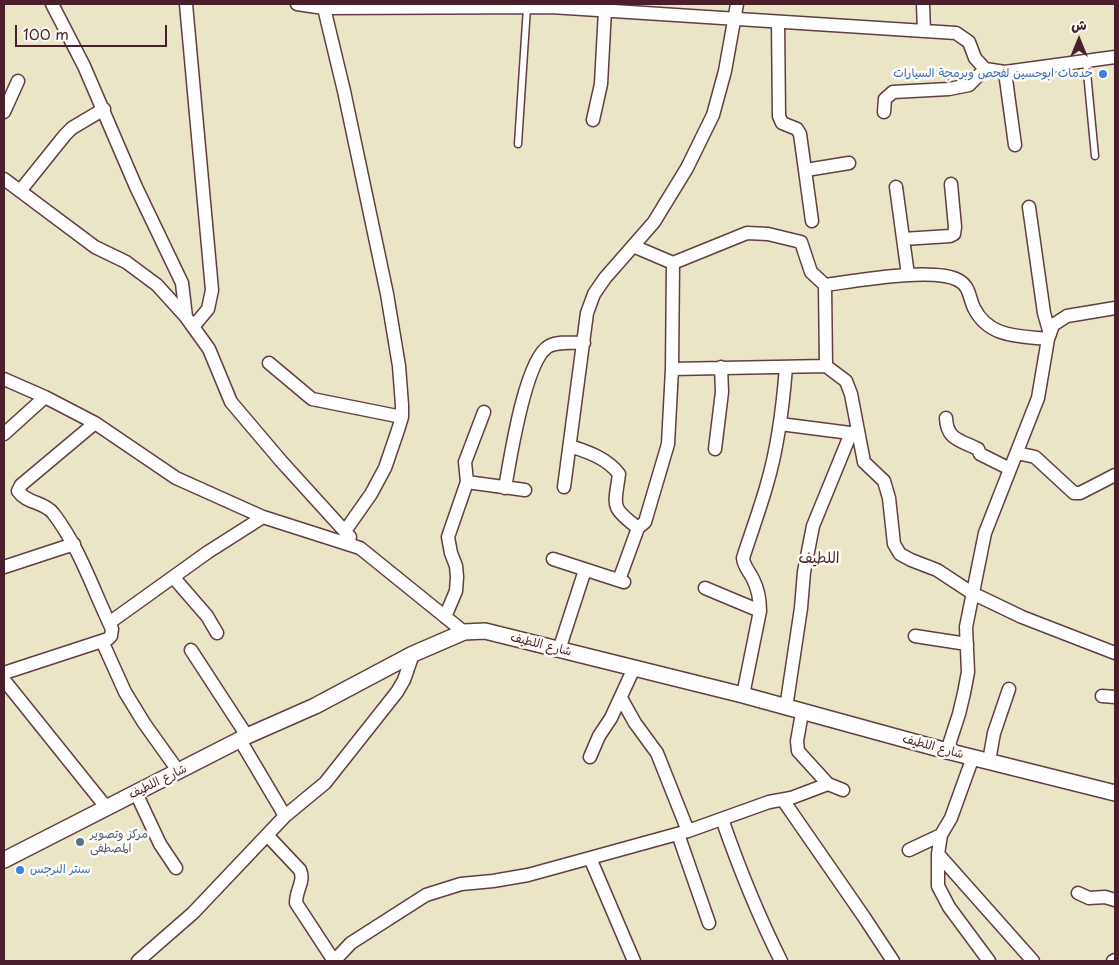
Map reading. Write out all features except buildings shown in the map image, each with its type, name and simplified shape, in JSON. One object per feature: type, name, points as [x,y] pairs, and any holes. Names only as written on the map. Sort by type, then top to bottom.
[{"type":"street","points":[[52,4],[84,66],[136,187],[182,283],[190,322]]},
{"type":"street","points":[[186,4],[212,290],[208,309],[190,322]]},
{"type":"street","points":[[301,4],[324,8],[473,5],[527,7],[550,5],[956,33],[969,42],[975,58],[985,69],[1005,72],[1115,57]]},
{"type":"street","points":[[564,487],[587,313],[594,294],[605,278],[654,222],[687,168],[713,115],[725,71],[737,4]]},
{"type":"street","points":[[923,4],[924,30]]},
{"type":"street","points":[[324,8],[344,91],[387,294],[399,366],[402,417],[385,468],[371,494],[345,531]]},
{"type":"street","points":[[593,120],[601,84],[605,10]]},
{"type":"street","points":[[778,22],[780,116],[782,123],[797,129],[800,134],[812,221]]},
{"type":"street","points":[[884,112],[885,99],[892,92],[949,89],[969,85],[985,69]]},
{"type":"street","points":[[1005,72],[1015,145]]},
{"type":"street","points":[[4,112],[18,82]]},
{"type":"street","points":[[20,191],[64,135],[72,128],[104,109]]},
{"type":"street","points":[[806,170],[849,163]]},
{"type":"street","points":[[4,179],[95,247],[126,262],[157,285],[190,322],[209,349],[231,402],[281,461],[360,548],[464,632]]},
{"type":"street","points":[[903,239],[950,236],[954,234],[951,184]]},
{"type":"street","points":[[896,187],[908,275]]},
{"type":"street","points":[[1029,207],[1049,336]]},
{"type":"street","points":[[633,246],[673,263],[747,233],[768,234],[801,242],[811,272],[825,284],[908,275],[948,276],[959,280],[968,288],[974,308],[988,326],[999,332],[1049,336]]},
{"type":"street","points":[[553,559],[622,581],[638,528],[645,522],[668,444],[672,369],[673,263]]},
{"type":"street","points":[[825,284],[826,366]]},
{"type":"street","points":[[947,751],[960,714],[968,672],[966,627],[985,533],[1038,398],[1049,336],[1054,325],[1067,316],[1115,308]]},
{"type":"street","points":[[506,488],[519,415],[530,377],[541,354],[548,347],[556,344],[584,343]]},
{"type":"street","points":[[269,364],[312,399],[402,417]]},
{"type":"street","points":[[672,369],[826,366],[846,382],[851,394],[854,433],[864,462],[884,481],[889,498],[894,544],[900,554],[937,570],[972,593],[1022,617],[1115,653]]},
{"type":"street","points":[[715,450],[722,392],[721,367]]},
{"type":"street","points":[[743,695],[760,611],[760,599],[753,580],[744,565],[743,558],[767,483],[780,424],[786,367]]},
{"type":"street","points":[[4,380],[45,397],[95,423],[176,478],[263,517],[360,548]]},
{"type":"street","points":[[4,434],[45,397]]},
{"type":"street","points":[[445,617],[456,591],[458,577],[448,538],[467,482],[465,462],[484,412]]},
{"type":"street","points":[[946,418],[947,429],[955,438],[978,449],[980,454],[1010,469]]},
{"type":"street","points":[[4,673],[108,639],[111,636],[112,629],[74,544],[51,511],[45,506],[23,497],[18,491],[21,485],[95,423]]},
{"type":"street","points":[[780,424],[854,433]]},
{"type":"street","points":[[786,708],[801,608],[804,572],[814,526],[854,433]]},
{"type":"street","points":[[570,446],[596,455],[619,474],[614,500],[618,511],[638,528]]},
{"type":"street","points":[[1017,453],[1035,457],[1074,494],[1080,493],[1115,474]]},
{"type":"street","points":[[467,482],[525,490]]},
{"type":"street","points":[[109,623],[208,552],[263,517]]},
{"type":"street","points":[[4,567],[74,544]]},
{"type":"street","points":[[559,650],[585,570]]},
{"type":"street","points":[[174,578],[207,616],[217,633]]},
{"type":"street","points":[[705,588],[760,611]]},
{"type":"street","name":"شارع اللطيف","points":[[4,860],[243,738],[315,706],[413,654],[464,632],[485,631],[743,695],[947,751],[1115,793]]},
{"type":"street","points":[[915,636],[967,644]]},
{"type":"street","points":[[102,641],[125,692],[144,723],[179,772]]},
{"type":"street","points":[[191,650],[243,738],[285,816]]},
{"type":"street","points":[[138,961],[192,913],[285,816],[320,788],[330,777],[397,692],[410,667],[413,654]]},
{"type":"street","points":[[590,756],[621,698],[634,668]]},
{"type":"street","points":[[4,680],[106,807]]},
{"type":"street","points":[[989,762],[994,733],[1009,689]]},
{"type":"street","points":[[621,698],[635,723],[657,753],[683,833],[708,923]]},
{"type":"street","points":[[802,712],[797,741],[798,751],[828,784],[843,790]]},
{"type":"street","points":[[973,757],[951,818],[941,835],[938,854],[938,886],[949,907],[989,961]]},
{"type":"street","points":[[267,835],[300,870],[302,882],[296,894],[296,903],[334,961],[351,943],[426,894],[461,884],[528,875],[683,833],[769,802],[791,798],[828,784]]},
{"type":"street","points":[[136,793],[160,844],[176,868]]},
{"type":"street","points":[[783,800],[893,961]]},
{"type":"street","points":[[722,820],[761,922],[781,961]]},
{"type":"street","points":[[909,850],[941,835]]},
{"type":"street","points":[[938,854],[1033,961]]},
{"type":"street","points":[[590,858],[634,961]]},
{"type":"street","points":[[1078,893],[1089,898],[1105,897],[1115,900]]},
{"type":"lane","points":[[518,144],[527,7]]},
{"type":"lane","points":[[1086,62],[1095,156]]},
{"type":"place","name":"خدمات ابوحسين لفحص وبرمجة السيارات","points":[[1103,74]]},
{"type":"place","name":"مركز وتصوير المصطفى","points":[[80,842]]},
{"type":"place","name":"سنتر النرجس","points":[[20,870]]},
{"type":"district","name":"اللطيف","points":[[819,559]]}]
